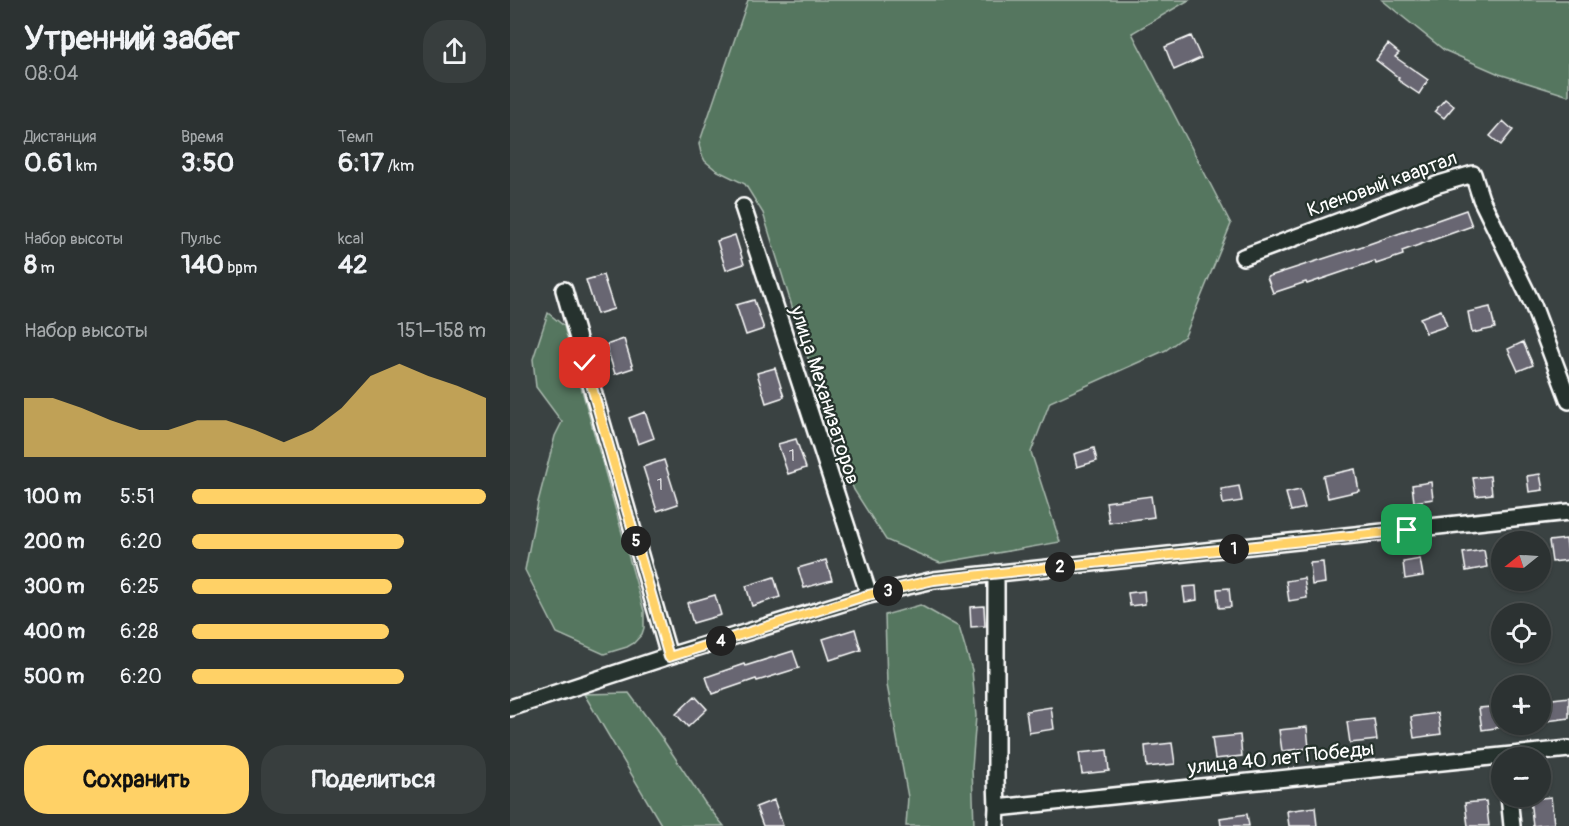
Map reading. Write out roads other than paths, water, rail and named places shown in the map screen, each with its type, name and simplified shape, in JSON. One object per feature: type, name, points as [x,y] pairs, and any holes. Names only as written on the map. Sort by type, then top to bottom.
[{"type":"street","name":"Кленовый квартал","points":[[1243,257],[1439,184],[1473,174],[1481,199],[1533,305],[1569,401]]},
{"type":"street","name":"улица Механизаторов","points":[[742,207],[868,595]]},
{"type":"street","points":[[564,290],[669,657]]},
{"type":"street","points":[[510,708],[868,595],[934,580],[1569,512]]},
{"type":"street","points":[[996,573],[996,826]]},
{"type":"street","name":"улица 40 лет Победы","points":[[1551,751],[1569,749]]},
{"type":"street","name":"улица 40 лет Победы","points":[[997,808],[1491,758]]},
{"type":"street","points":[[1510,807],[1512,826]]}]
